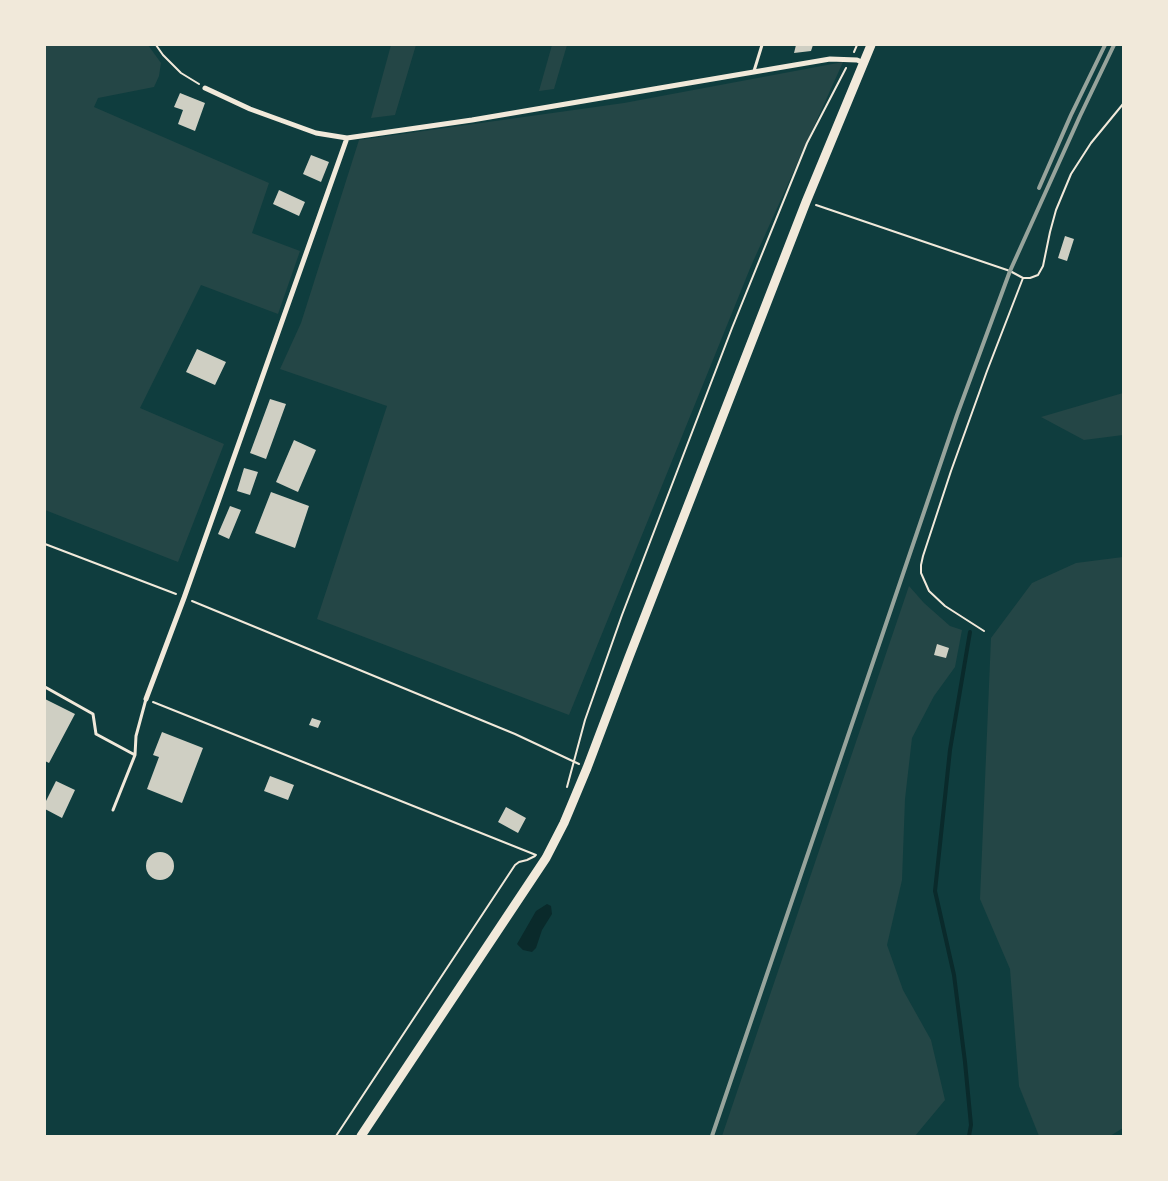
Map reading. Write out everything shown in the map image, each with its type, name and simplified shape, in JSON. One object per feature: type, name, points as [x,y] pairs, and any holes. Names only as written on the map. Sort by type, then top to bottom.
[{"type":"main road","points":[[361,1136],[546,858],[564,823],[806,202],[871,45]]},
{"type":"street","points":[[205,88],[250,109],[316,134],[347,138],[472,120],[830,59],[857,60],[864,63]]},
{"type":"street","points":[[146,699],[184,598],[347,138]]},
{"type":"lane","points":[[754,72],[762,45]]},
{"type":"lane","points":[[45,687],[93,714],[96,734],[135,754]]},
{"type":"lane","points":[[113,810],[135,754],[136,736],[146,699]]},
{"type":"path","points":[[156,45],[180,73],[205,88]]},
{"type":"path","points":[[566,794],[586,720],[622,615],[732,328],[807,143],[857,45]]},
{"type":"path","points":[[806,202],[1010,271],[1023,278],[1030,278],[1038,275],[1043,266],[1056,210],[1071,174],[1091,143],[1123,104]]},
{"type":"path","points":[[984,631],[946,606],[929,591],[921,573],[921,565],[951,471],[1023,278]]},
{"type":"path","points":[[45,544],[184,598],[516,734],[587,768]]},
{"type":"path","points":[[146,699],[536,855],[515,865],[336,1136]]},
{"type":"shaded area","points":[[45,45],[148,45],[161,63],[159,76],[154,87],[98,98],[94,107],[269,183],[252,233],[300,251],[278,314],[201,285],[140,408],[224,444],[178,562],[45,510]]},
{"type":"shaded area","points":[[391,45],[416,45],[395,115],[371,118]]},
{"type":"shaded area","points":[[552,45],[567,45],[554,89],[539,91]]},
{"type":"shaded area","points":[[843,62],[751,266],[569,715],[317,619],[387,406],[280,369],[301,323],[359,140],[624,103]]},
{"type":"shaded area","points":[[1123,393],[1123,435],[1084,440],[1041,417]]},
{"type":"shaded area","points":[[1123,557],[1123,1128],[1110,1136],[1039,1136],[1019,1086],[1010,969],[980,899],[991,638],[1032,583],[1076,563]]},
{"type":"shaded area","points":[[909,586],[924,603],[950,626],[962,630],[955,667],[934,696],[912,738],[905,799],[902,880],[887,945],[903,990],[931,1040],[945,1100],[915,1136],[722,1136]]},
{"type":"shaded area","points":[[547,904],[551,906],[552,914],[542,930],[536,948],[532,952],[523,950],[517,944],[536,911]]},
{"type":"building","points":[[796,45],[813,45],[811,51],[794,53]]},
{"type":"building","points":[[180,93],[205,103],[195,131],[178,124],[183,110],[174,107]]},
{"type":"building","points":[[311,155],[329,162],[321,182],[303,174]]},
{"type":"building","points":[[279,190],[305,202],[299,216],[273,204]]},
{"type":"building","points":[[1065,236],[1074,239],[1067,261],[1058,258]]},
{"type":"building","points":[[197,349],[226,362],[215,385],[186,372]]},
{"type":"building","points":[[270,399],[286,404],[266,459],[250,453]]},
{"type":"building","points":[[294,440],[316,450],[298,492],[276,482]]},
{"type":"building","points":[[244,468],[258,472],[250,495],[237,491]]},
{"type":"building","points":[[271,492],[309,506],[295,548],[255,533]]},
{"type":"building","points":[[230,506],[241,510],[229,539],[218,534]]},
{"type":"building","points":[[937,644],[949,648],[946,658],[934,655]]},
{"type":"building","points":[[45,699],[75,714],[49,763],[45,761]]},
{"type":"building","points":[[312,718],[321,721],[318,728],[309,725]]},
{"type":"building","points":[[162,732],[203,748],[182,803],[147,789],[159,757],[153,755]]},
{"type":"building","points":[[270,776],[294,785],[288,800],[264,791]]},
{"type":"building","points":[[56,781],[75,790],[62,818],[45,809],[45,803]]},
{"type":"building","points":[[506,807],[526,818],[518,833],[498,822]]},
{"type":"building","points":[[160,852],[170,856],[174,866],[170,876],[160,880],[150,876],[146,866],[150,856]]},
{"type":"waterway","points":[[969,1136],[971,1125],[954,975],[935,891],[950,750],[970,632]]},
{"type":"railway","points":[[1039,188],[1071,115],[1105,45]]},
{"type":"railway","points":[[712,1136],[957,415],[1010,271],[1114,45]]}]
